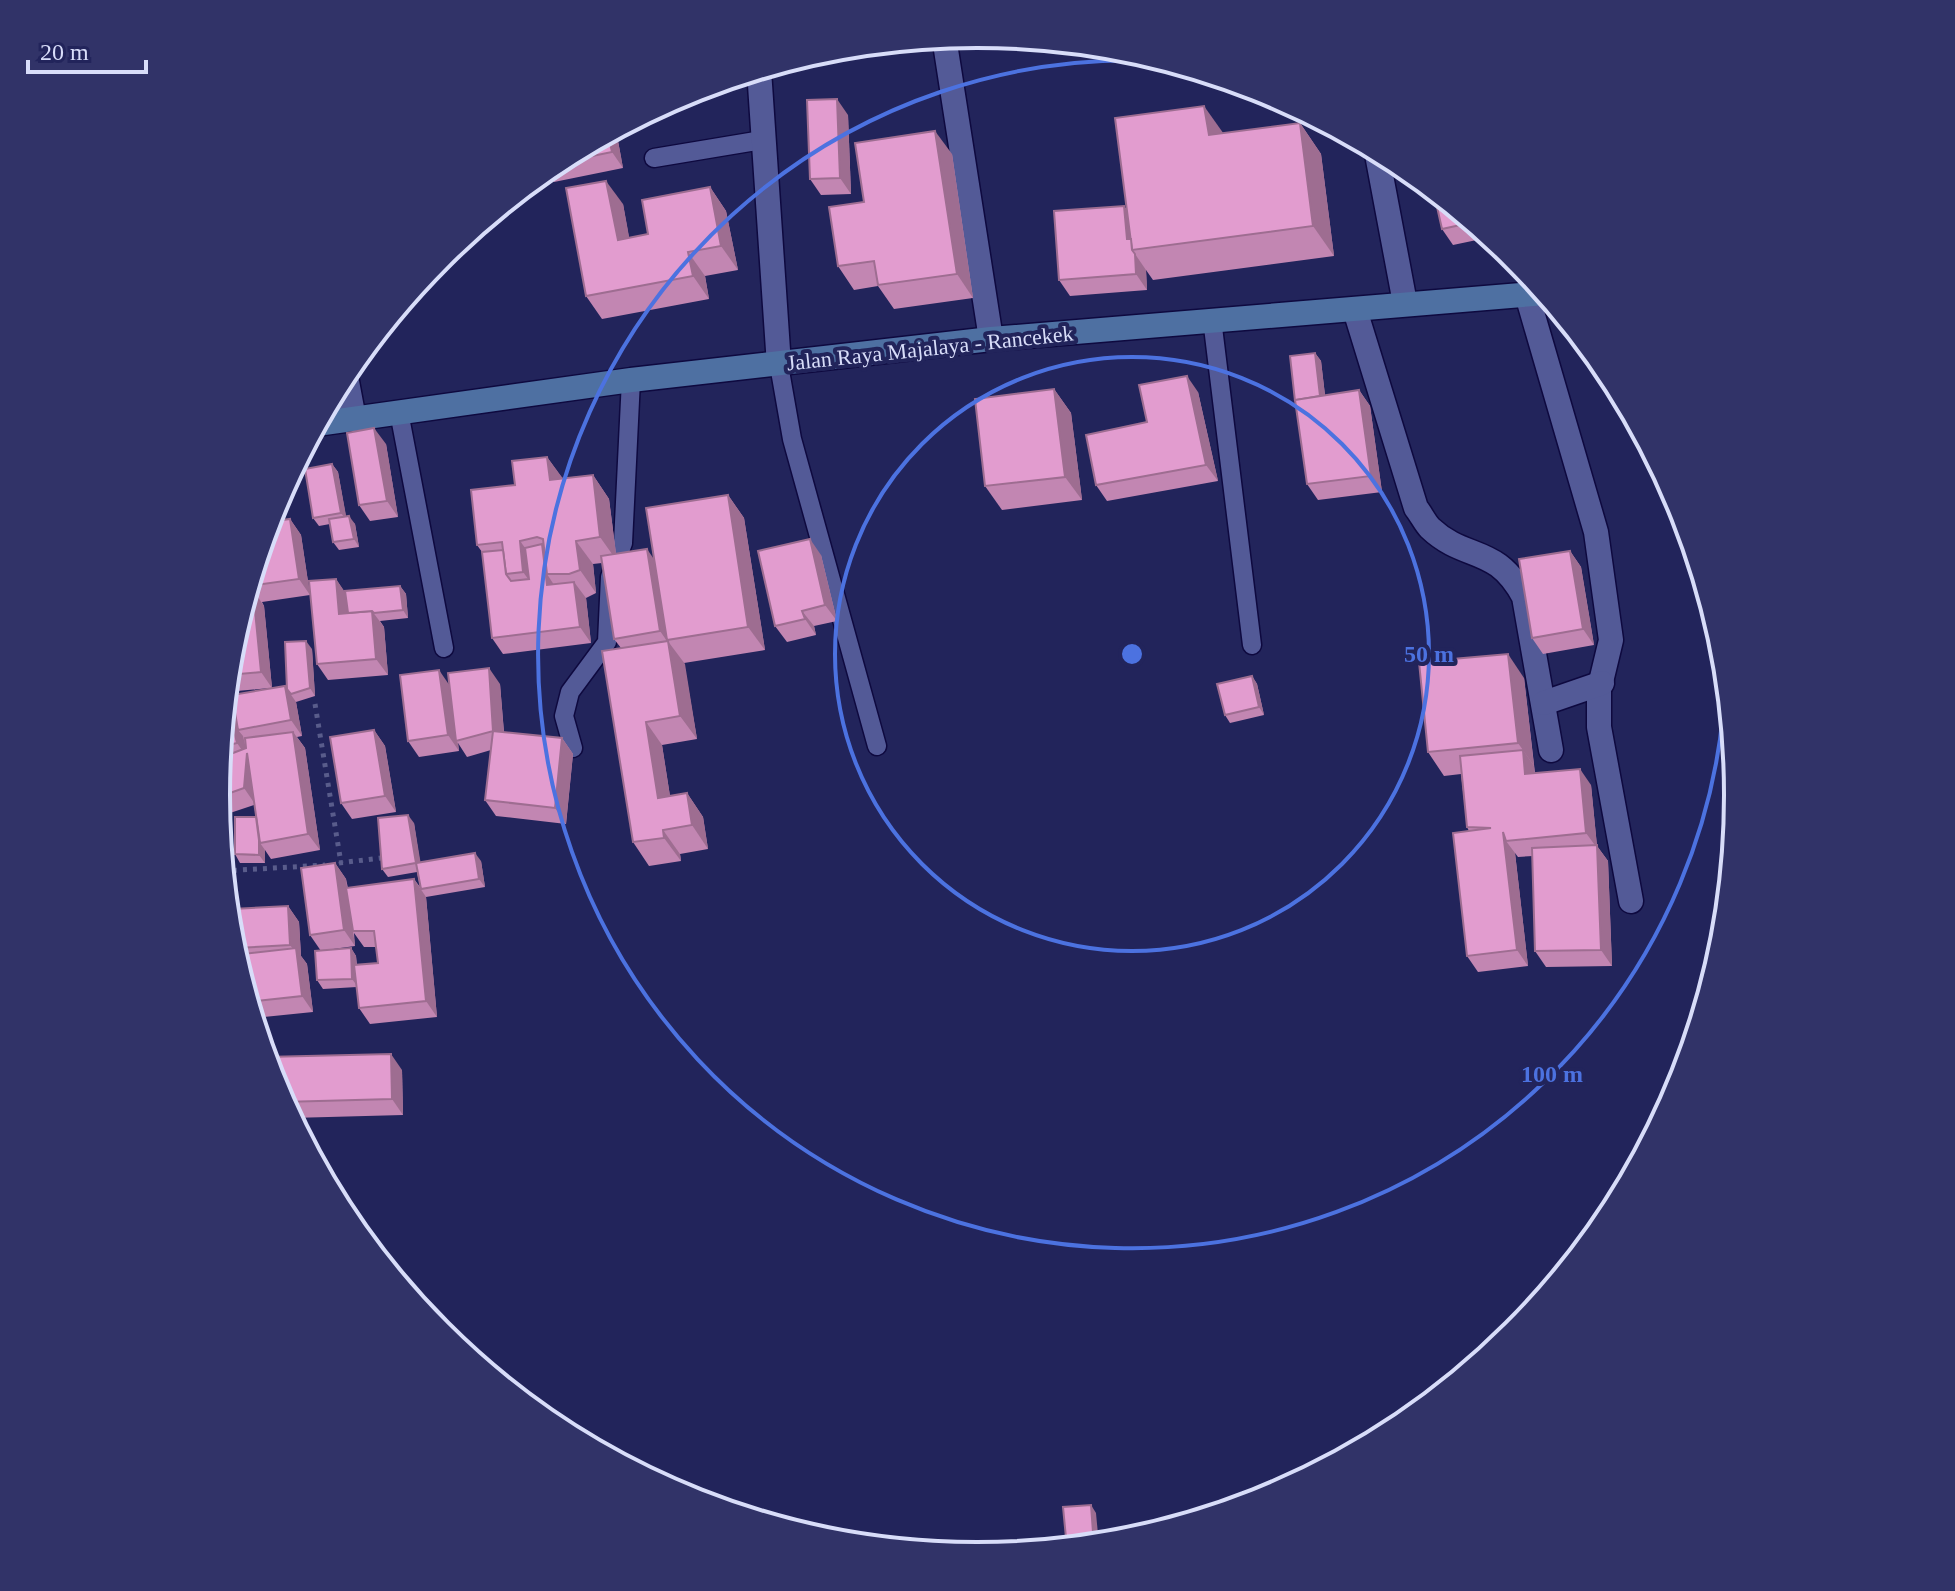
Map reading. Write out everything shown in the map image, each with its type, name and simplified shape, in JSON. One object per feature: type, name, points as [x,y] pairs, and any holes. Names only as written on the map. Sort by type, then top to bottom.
[{"type":"main road","name":"Jalan Raya Majalaya - Rancekek","points":[[330,422],[631,380],[991,339],[1532,294]]},
{"type":"street","points":[[946,49],[991,339]]},
{"type":"street","points":[[759,81],[779,365]]},
{"type":"street","points":[[1379,165],[1405,303]]},
{"type":"street","points":[[1538,300],[1596,532],[1611,640],[1597,707],[1631,901]]},
{"type":"street","points":[[1355,310],[1416,508],[1430,528],[1495,560],[1512,575],[1524,597],[1551,750]]},
{"type":"street","points":[[349,392],[354,419]]},
{"type":"street","points":[[1544,703],[1602,683]]},
{"type":"lane","points":[[654,158],[762,140]]},
{"type":"lane","points":[[1212,319],[1252,645]]},
{"type":"lane","points":[[779,365],[792,439],[877,746]]},
{"type":"lane","points":[[573,748],[564,716],[570,692],[607,642],[610,577],[623,543],[631,380]]},
{"type":"lane","points":[[399,412],[444,648]]},
{"type":"path","points":[[315,704],[341,863]]},
{"type":"path","points":[[234,870],[381,858]]},
{"type":"building","points":[[837,99],[840,178],[810,179],[807,100]]},
{"type":"building","points":[[1204,106],[1209,135],[1300,123],[1313,226],[1132,250],[1115,118]]},
{"type":"building","points":[[935,131],[957,274],[878,285],[874,261],[838,266],[829,207],[864,202],[855,143]]},
{"type":"building","points":[[610,145],[612,152],[590,156]]},
{"type":"building","points":[[606,181],[618,240],[648,234],[642,200],[710,187],[721,246],[688,252],[693,276],[586,296],[566,188]]},
{"type":"building","points":[[1437,205],[1460,225],[1442,229]]},
{"type":"building","points":[[1124,206],[1127,239],[1131,239],[1135,254],[1136,274],[1059,280],[1054,211]]},
{"type":"building","points":[[1315,353],[1320,396],[1295,401],[1290,356]]},
{"type":"building","points":[[1187,376],[1206,465],[1096,485],[1086,435],[1147,422],[1139,385]]},
{"type":"building","points":[[1054,389],[1065,477],[985,486],[975,399]]},
{"type":"building","points":[[1359,390],[1371,476],[1307,484],[1295,400]]},
{"type":"building","points":[[374,428],[387,501],[359,505],[347,433]]},
{"type":"building","points":[[547,457],[550,480],[593,475],[600,537],[576,541],[580,570],[569,574],[547,574],[543,539],[537,537],[520,541],[523,572],[506,574],[502,542],[477,545],[471,490],[515,485],[512,461]]},
{"type":"building","points":[[332,464],[341,513],[313,518],[305,469]]},
{"type":"building","points":[[728,495],[748,627],[667,640],[646,508]]},
{"type":"building","points":[[349,516],[354,539],[333,542],[329,519]]},
{"type":"building","points":[[290,519],[299,579],[261,584],[270,555],[283,520]]},
{"type":"building","points":[[810,539],[825,605],[802,611],[805,619],[775,626],[758,551]]},
{"type":"building","points":[[542,544],[547,585],[574,582],[580,627],[492,638],[482,552],[503,550],[506,574],[511,581],[529,579],[525,548]]},
{"type":"building","points":[[647,549],[660,631],[614,639],[601,556]]},
{"type":"building","points":[[1570,551],[1583,629],[1532,638],[1519,559]]},
{"type":"building","points":[[336,579],[339,614],[372,611],[376,659],[317,664],[309,581]]},
{"type":"building","points":[[400,586],[403,610],[348,613],[345,591]]},
{"type":"building","points":[[254,605],[261,672],[240,674]]},
{"type":"building","points":[[306,641],[310,688],[291,694],[287,689],[285,642]]},
{"type":"building","points":[[668,641],[680,716],[646,722],[658,798],[687,793],[692,825],[663,830],[664,838],[633,842],[602,651]]},
{"type":"building","points":[[1508,654],[1518,743],[1428,752],[1419,662]]},
{"type":"building","points":[[489,668],[493,731],[456,741],[448,673]]},
{"type":"building","points":[[439,670],[448,735],[408,741],[400,675]]},
{"type":"building","points":[[1252,676],[1259,707],[1225,715],[1217,684]]},
{"type":"building","points":[[285,686],[291,720],[238,730],[235,712],[237,694]]},
{"type":"building","points":[[374,730],[385,796],[341,803],[330,737]]},
{"type":"building","points":[[493,731],[562,738],[555,808],[485,800]]},
{"type":"building","points":[[293,732],[308,834],[260,843],[247,753],[244,788],[230,793],[232,753],[246,748],[245,738]]},
{"type":"building","points":[[1523,750],[1525,774],[1580,769],[1586,833],[1506,841],[1503,832],[1517,950],[1467,956],[1453,833],[1491,828],[1467,827],[1460,756]]},
{"type":"building","points":[[408,815],[416,863],[382,869],[378,818]]},
{"type":"building","points":[[235,817],[256,817],[259,855],[235,854]]},
{"type":"building","points":[[1597,845],[1601,950],[1535,951],[1532,848]]},
{"type":"building","points":[[475,853],[479,879],[421,889],[416,863]]},
{"type":"building","points":[[335,863],[344,930],[310,935],[301,868]]},
{"type":"building","points":[[414,879],[426,1001],[359,1008],[354,965],[378,963],[374,931],[353,931],[346,888]]},
{"type":"building","points":[[288,906],[290,945],[245,947],[239,909]]},
{"type":"building","points":[[296,948],[302,996],[259,1001],[247,954]]},
{"type":"building","points":[[351,948],[352,979],[317,980],[315,951]]},
{"type":"building","points":[[391,1054],[392,1099],[296,1102],[278,1057]]},
{"type":"building","points":[[1091,1505],[1093,1534],[1066,1538],[1063,1507]]}]
